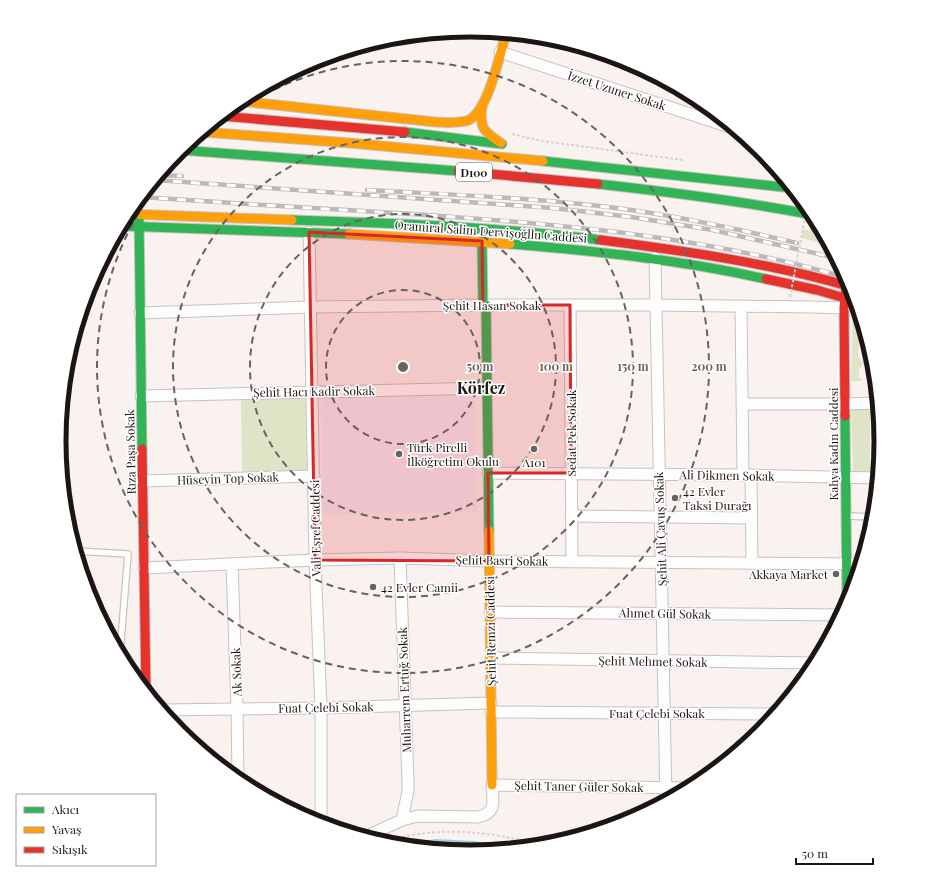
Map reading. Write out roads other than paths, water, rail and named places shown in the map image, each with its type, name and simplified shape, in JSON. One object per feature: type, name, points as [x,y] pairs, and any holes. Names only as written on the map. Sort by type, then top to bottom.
[{"type":"main road","points":[[502,144],[485,132],[481,125],[480,118],[482,107],[488,94],[504,39]]},
{"type":"main road","points":[[250,102],[435,122],[456,122],[468,120],[482,107]]},
{"type":"main road","points":[[321,110],[413,133]]},
{"type":"main road","points":[[229,117],[413,133],[514,146]]},
{"type":"main road","name":"D100","points":[[209,133],[338,142],[678,174],[785,188]]},
{"type":"main road","name":"D100","points":[[189,151],[504,174],[674,192],[803,213]]},
{"type":"main road","points":[[571,155],[678,174]]},
{"type":"main road","points":[[767,206],[807,218]]},
{"type":"main road","name":"Rıza Paşa Sokak","points":[[139,214],[146,683]]},
{"type":"main road","name":"Oramiral Salim Dervişoğllu Caddesi","points":[[139,214],[404,225],[507,231],[603,240],[692,252],[768,267],[842,284]]},
{"type":"main road","name":"Oramiral Salim Dervişoğllu Caddesi","points":[[128,226],[309,232],[482,241],[565,248],[655,258],[689,264],[760,278],[844,303],[849,302]]},
{"type":"main road","name":"Şehit Remzi Caddesi","points":[[482,241],[488,473],[492,785]]},
{"type":"main road","name":"Kahya Kadın Caddesi","points":[[846,295],[844,303],[847,586]]},
{"type":"main road","points":[[142,677],[146,677]]},
{"type":"street","name":"İzzet Uzuner Sokak","points":[[500,52],[721,124]]},
{"type":"street","name":"Vali Eşref Caddesi","points":[[309,232],[315,560],[321,708],[321,816]]},
{"type":"street","name":"Şehit Ali Çavuş Sokak","points":[[655,258],[666,794]]},
{"type":"street","name":"Şehit Hasan Sokak","points":[[140,313],[484,305],[812,307],[844,303]]},
{"type":"street","name":"Sedat Pek Sokak","points":[[570,305],[572,562]]},
{"type":"street","points":[[741,306],[743,404],[747,475],[752,518],[752,563]]},
{"type":"street","name":"Şehit Hacı Kadir Sokak","points":[[141,396],[486,388]]},
{"type":"street","points":[[743,404],[872,403]]},
{"type":"street","name":"Ali Dikmen Sokak","points":[[488,473],[747,475],[872,478]]},
{"type":"street","name":"Hüseyin Top Sokak","points":[[142,481],[314,476]]},
{"type":"street","points":[[571,516],[752,518]]},
{"type":"street","name":"Şehit Basri Sokak","points":[[144,568],[315,560],[400,558],[489,561],[855,564]]},
{"type":"street","name":"Muharrem Ertuğ Sokak","points":[[400,558],[404,706],[408,782],[408,791],[402,820]]},
{"type":"street","name":"Ak Sokak","points":[[232,564],[238,771]]},
{"type":"street","name":"Ahmet Gül Sokak","points":[[490,612],[834,615]]},
{"type":"street","name":"Şehit Mehmet Sokak","points":[[491,658],[807,663]]},
{"type":"street","name":"Fuat Çelebi Sokak","points":[[169,710],[404,706],[491,707],[665,713],[768,714]]},
{"type":"street","name":"Şehit Remzi Caddesi","points":[[402,820],[418,816],[478,817],[490,813],[492,808],[492,785]]},
{"type":"street","name":"Şehit Taner Güler Sokak","points":[[492,785],[678,788]]},
{"type":"street","points":[[374,833],[402,820]]},
{"type":"lane","points":[[846,516],[867,516]]},
{"type":"lane","points":[[81,551],[128,554],[121,644]]},
{"type":"water","points":[[436,839],[474,841],[492,844],[470,845],[418,842]]},
{"type":"railway","points":[[166,175],[182,176]]},
{"type":"railway","points":[[161,180],[553,208],[631,217],[713,230],[829,256]]},
{"type":"railway","points":[[367,190],[499,197],[631,210],[735,229],[797,243]]},
{"type":"railway","points":[[147,197],[522,222],[631,234],[740,252],[838,276]]},
{"type":"place","name":"A101","points":[[534,449]]},
{"type":"place","name":"Türk Pirelli İlköğretim Okulu","points":[[399,454]]},
{"type":"place","name":"42 Evler Taksi Durağı","points":[[675,498]]},
{"type":"place","name":"Akkaya Market","points":[[836,574]]},
{"type":"place","name":"42 Evler Camii","points":[[373,587]]},
{"type":"district","name":"Körfez","points":[[481,387]]}]
